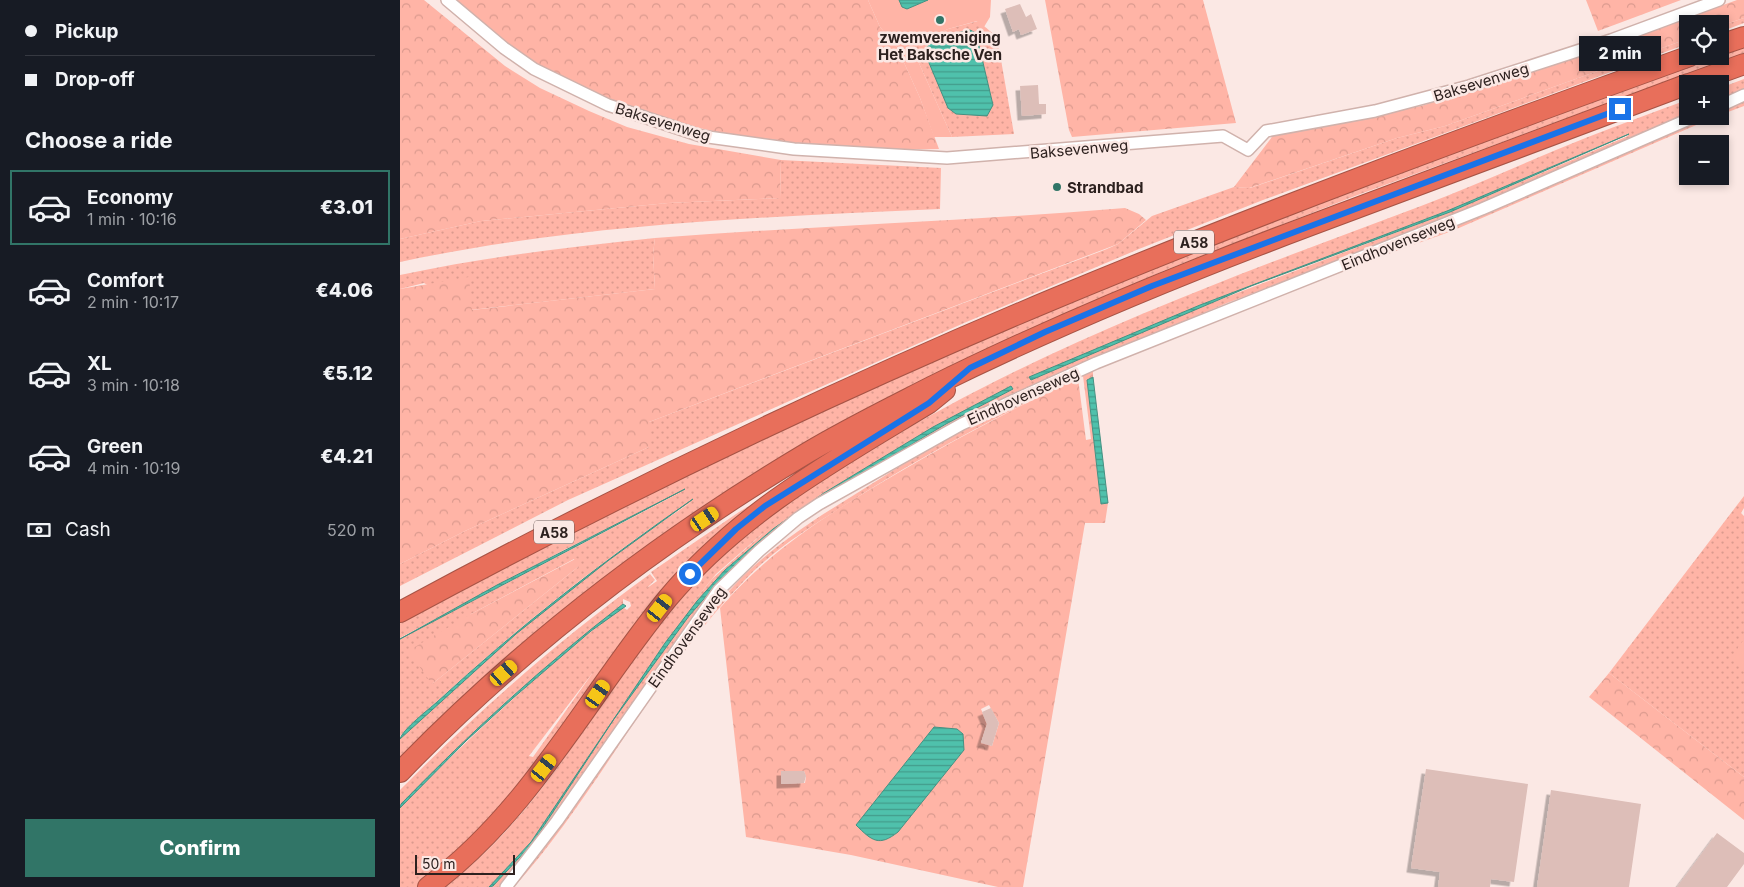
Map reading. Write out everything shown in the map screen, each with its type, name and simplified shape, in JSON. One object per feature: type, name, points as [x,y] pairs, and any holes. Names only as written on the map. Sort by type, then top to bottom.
[{"type":"highway","points":[[1729,42],[1744,36]]},
{"type":"highway","name":"A58","points":[[400,612],[709,455],[908,362],[1045,303],[1261,215],[1679,60]]},
{"type":"highway","name":"A58","points":[[1713,75],[1744,64]]},
{"type":"highway","name":"A58","points":[[400,772],[452,718],[543,639],[640,563],[807,453],[873,416],[1045,332],[1152,286],[1679,87]]},
{"type":"highway","points":[[428,887],[470,853],[509,810],[555,753],[668,598],[712,552],[765,506],[929,403],[970,368]]},
{"type":"street","name":"Baksevenweg","points":[[446,0],[504,48],[534,69],[608,105],[701,136],[794,149],[947,158],[1223,136],[1248,150],[1266,132],[1375,111],[1469,86],[1611,40],[1719,0]]},
{"type":"street","points":[[1729,102],[1744,95]]},
{"type":"street","name":"Eindhovenseweg","points":[[506,887],[557,822],[719,590],[759,550],[798,518],[819,504],[962,424],[1096,362],[1482,210],[1679,123]]},
{"type":"green space","points":[[400,0],[424,0],[505,66],[540,88],[627,127],[689,144],[781,160],[780,198],[668,203],[481,221],[400,239]]},
{"type":"green space","points":[[451,0],[868,0],[880,27],[897,47],[920,98],[939,149],[846,148],[799,144],[708,130],[663,118],[619,104],[540,68],[524,58]]},
{"type":"green space","points":[[868,0],[991,0],[990,17],[984,27],[977,21],[948,29],[919,42],[914,52],[952,137],[934,137],[920,98],[897,47],[880,27]]},
{"type":"green space","points":[[1045,0],[1203,0],[1236,123],[1072,137],[1069,130]]},
{"type":"green space","points":[[1586,0],[1681,0],[1598,31]]},
{"type":"green space","points":[[1737,0],[1744,0],[1744,18],[1729,23],[1729,15],[1695,15]]},
{"type":"green space","points":[[1744,18],[1744,23],[1729,29],[1729,23]]},
{"type":"green space","points":[[978,21],[997,37],[1014,134],[952,137],[914,52],[918,42],[948,29]]},
{"type":"green space","points":[[1679,21],[1679,42],[1445,126],[1397,138],[1249,188],[1234,187],[1275,133],[1421,106],[1579,57]]},
{"type":"green space","points":[[1679,42],[1679,47],[1263,200],[1139,249],[964,323],[568,500],[400,586],[400,564],[465,531],[649,447],[649,422],[1107,249],[1118,244],[1152,216],[1234,187],[1250,188],[1397,138],[1445,126]]},
{"type":"green space","points":[[1744,47],[1744,53],[1729,59],[1729,53]]},
{"type":"green space","points":[[1695,65],[1711,65],[1684,75],[1679,75],[1679,77],[1355,196],[1163,271],[1003,341],[821,435],[400,758],[400,739],[504,643],[615,555],[693,501],[670,515],[579,581],[552,602],[474,668],[449,690],[400,736],[400,639],[685,490],[564,550],[400,638],[400,621],[705,467],[860,394],[1016,325],[1196,251]],"holes":[[[574,559],[578,567],[432,684],[471,614]]]},
{"type":"green space","points":[[1744,79],[1744,92],[1729,99],[1729,85]]},
{"type":"green space","points":[[1744,100],[1744,106],[1729,112],[1729,106]]},
{"type":"green space","points":[[1679,103],[1679,120],[1391,241],[1227,303],[1074,368],[975,416],[800,522],[737,573],[502,887],[492,887],[532,844],[614,719],[689,616],[725,575],[783,525],[831,492],[946,424],[1012,389],[1011,386],[824,493],[773,529],[725,570],[665,643],[531,842],[492,885],[489,887],[445,887],[487,850],[525,809],[559,765],[656,629],[692,586],[749,533],[783,506],[819,482],[940,411],[1006,376],[1073,344],[1211,286],[1442,198],[1588,137]],"holes":[[[1628,134],[1628,136],[1450,212],[1190,311],[1031,380],[1030,378],[1200,305],[1447,211]],[[769,528],[713,578],[674,625],[716,574]]]},
{"type":"green space","points":[[1685,125],[1696,125],[1452,231],[1310,282],[1125,356],[1083,376],[1083,371],[1465,220]]},
{"type":"green space","points":[[781,160],[941,168],[940,209],[804,215],[669,224],[534,239],[400,262],[400,239],[481,221],[668,203],[780,198]]},
{"type":"green space","points":[[1125,208],[1139,214],[1146,220],[1118,244],[649,422],[649,447],[465,531],[400,564],[400,289],[469,277],[472,310],[655,289],[653,254],[655,238]]},
{"type":"green space","points":[[655,238],[653,254],[655,289],[471,310],[424,283],[400,289],[400,275],[527,253]]},
{"type":"green space","points":[[1093,371],[1093,377],[1087,380],[1101,504],[1108,503],[1105,523],[1085,523],[1023,887],[998,887],[851,855],[746,837],[720,608],[739,587],[779,551],[821,520],[960,438],[1078,378],[1086,440],[1091,439],[1083,376]],"holes":[[[989,705],[999,723],[992,746],[981,742],[987,724],[981,709]],[[781,771],[804,771],[805,783],[781,784]]]},
{"type":"green space","points":[[1078,374],[1078,378],[958,438],[871,489],[790,541],[766,560],[743,582],[711,618],[682,655],[545,850],[514,887],[511,887],[541,852],[568,815],[672,662],[700,625],[730,590],[758,562],[821,516],[961,430]]},
{"type":"green space","points":[[785,484],[754,508],[514,798],[420,887],[400,887],[400,808],[477,732],[531,683],[614,613],[624,608],[627,610],[631,606],[630,602],[623,599],[623,604],[511,697],[400,805],[400,790],[459,732],[552,650],[650,574],[655,580],[647,588],[657,581],[651,572],[739,512]],"holes":[[[594,671],[533,757],[529,756]]]},
{"type":"green space","points":[[1744,496],[1744,508],[1741,513],[1744,516],[1744,777],[1609,673]]},
{"type":"green space","points":[[577,558],[581,563],[578,567],[432,684],[408,651],[471,614]]},
{"type":"green space","points":[[1744,640],[1744,672],[1736,661],[1736,652]]},
{"type":"green space","points":[[1609,673],[1744,777],[1744,820],[1589,697]]},
{"type":"shaded area","points":[[899,0],[928,0],[907,9],[902,7]]},
{"type":"shaded area","points":[[970,30],[976,33],[993,105],[987,116],[956,114],[948,108],[924,51],[927,46],[938,39]]},
{"type":"shaded area","points":[[1629,134],[1450,212],[1251,286],[1031,380],[1029,377],[1200,305],[1447,211]]},
{"type":"shaded area","points":[[1093,377],[1108,503],[1101,504],[1087,380]]},
{"type":"shaded area","points":[[1011,386],[1013,389],[946,424],[831,492],[783,525],[725,575],[689,616],[614,719],[532,844],[493,886],[489,887],[531,842],[665,643],[697,601],[725,570],[773,529],[824,493],[933,427]]},
{"type":"shaded area","points":[[685,489],[400,639],[497,585]]},
{"type":"shaded area","points":[[693,499],[609,560],[516,634],[400,739],[416,720],[529,622],[626,546]]},
{"type":"shaded area","points":[[623,604],[626,606],[591,631],[467,740],[400,808],[401,804],[427,777],[481,725],[565,651]]},
{"type":"shaded area","points":[[934,727],[957,729],[963,734],[964,750],[898,832],[881,841],[871,838],[856,825]]},
{"type":"building","points":[[1020,4],[1026,17],[1031,14],[1037,29],[1021,35],[1019,29],[1013,32],[1005,9]]},
{"type":"building","points":[[1038,85],[1039,104],[1046,104],[1046,114],[1022,116],[1020,86]]},
{"type":"building","points":[[991,708],[999,723],[992,746],[981,743],[987,724],[982,712]]},
{"type":"building","points":[[1426,769],[1528,784],[1514,882],[1491,879],[1490,887],[1438,887],[1440,872],[1411,868]]},
{"type":"building","points":[[781,771],[804,771],[806,776],[804,783],[781,784]]},
{"type":"building","points":[[1551,790],[1641,804],[1629,887],[1537,887]]},
{"type":"building","points":[[1717,833],[1744,853],[1744,864],[1727,887],[1677,887]]},
{"type":"place","name":"zwemvereniging Het Baksche Ven","points":[[940,20]]},
{"type":"place","name":"Strandbad","points":[[1057,187]]},
{"type":"route","points":[[690,574],[736,529],[765,506],[929,403],[970,368],[1045,332],[1152,286],[1620,109]]}]
